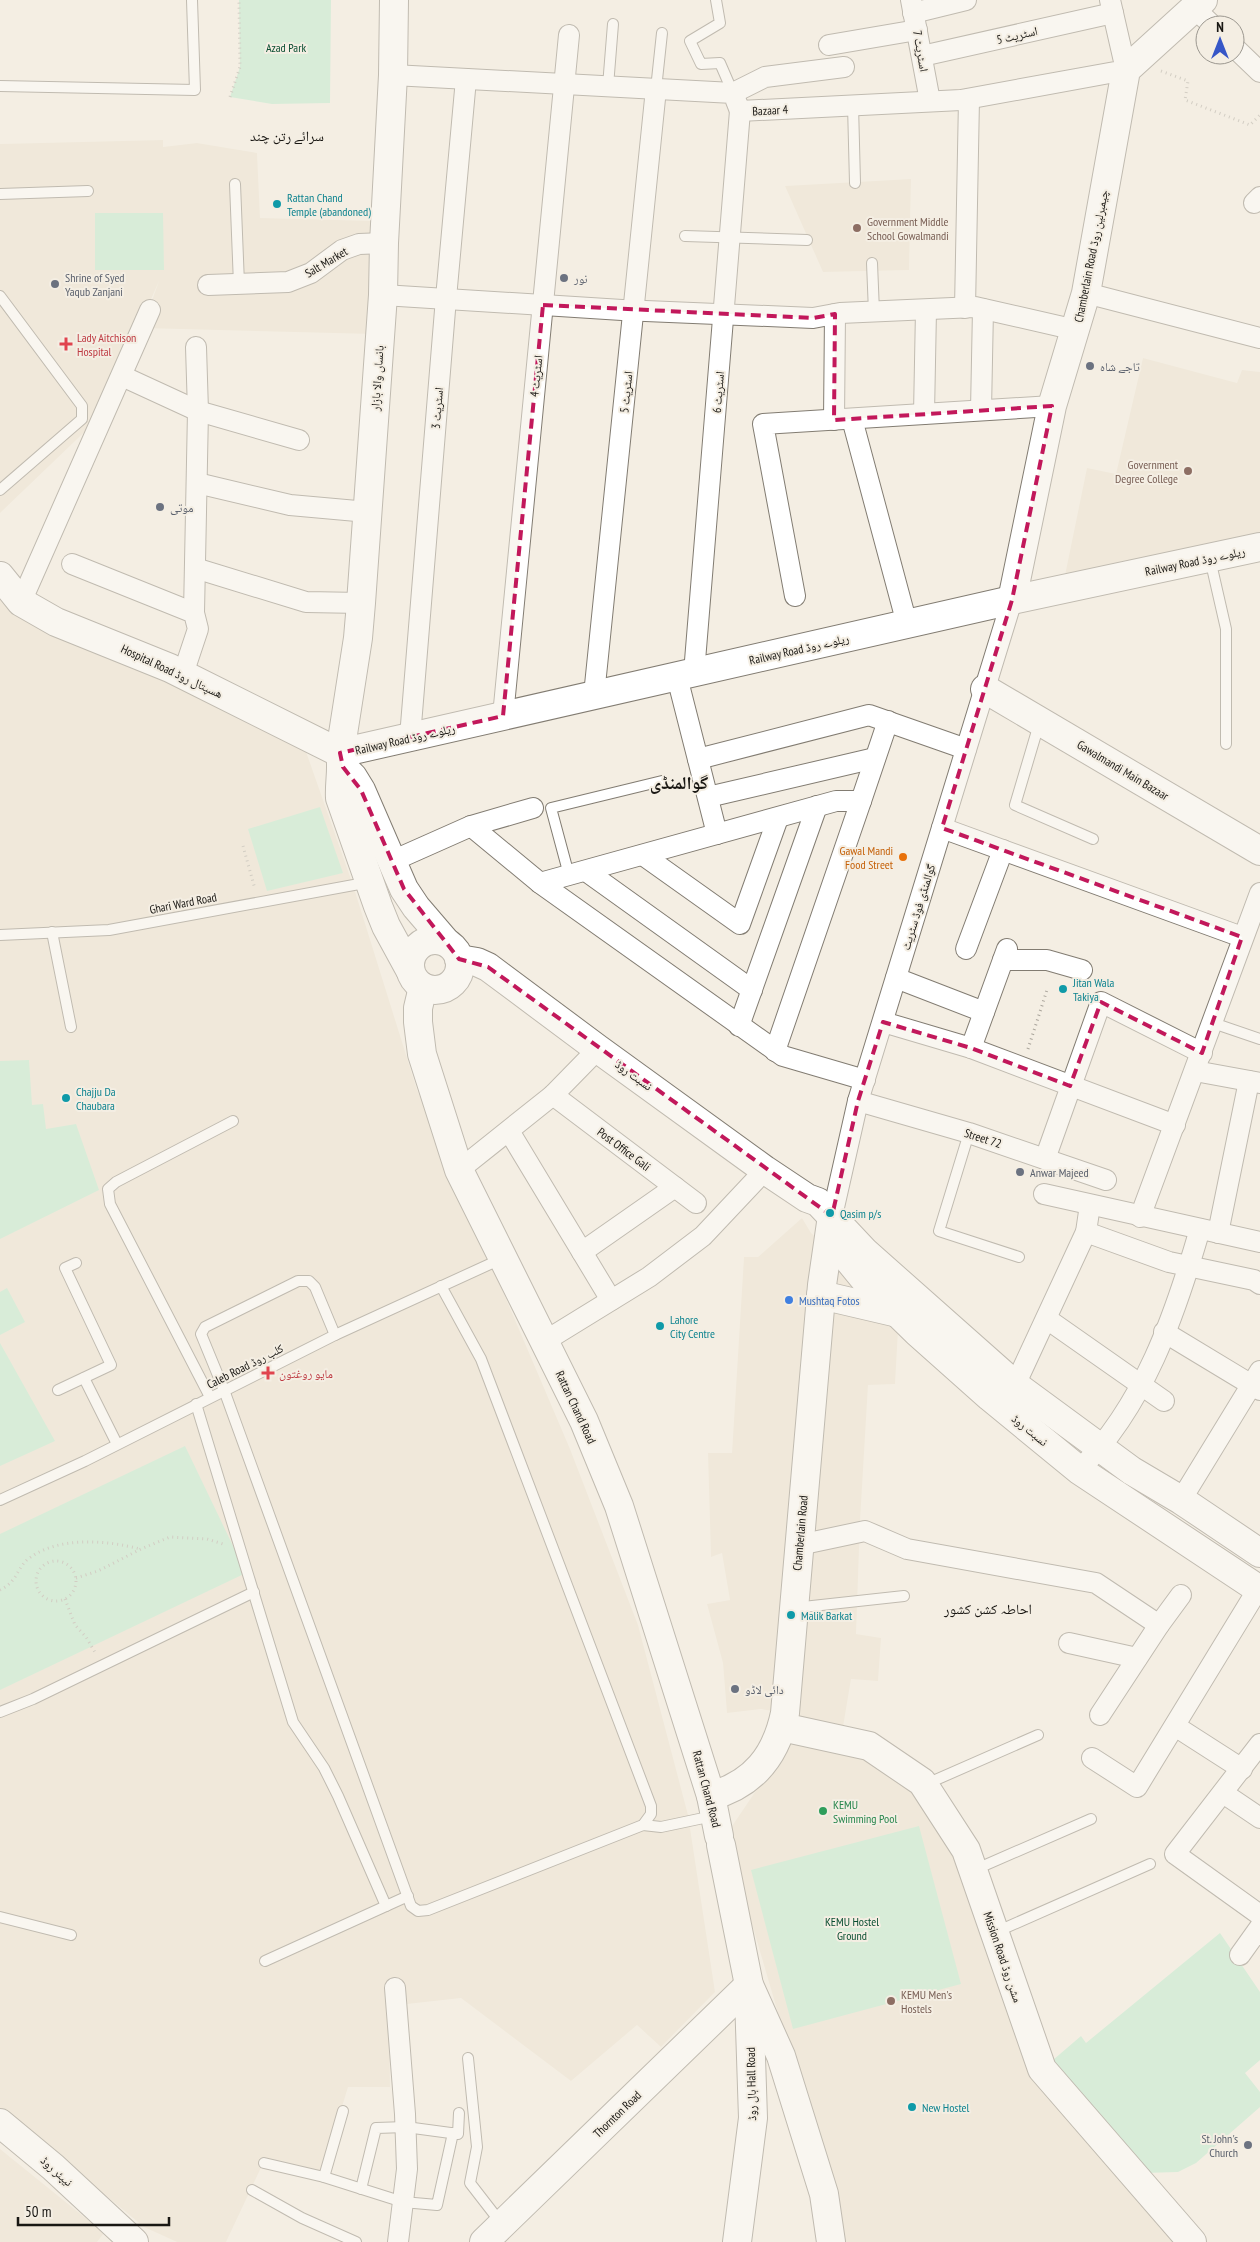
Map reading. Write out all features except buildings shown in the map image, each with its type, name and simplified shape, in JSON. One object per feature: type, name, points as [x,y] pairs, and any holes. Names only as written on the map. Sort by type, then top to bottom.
[{"type":"main road","name":"بانساں والا بازار","points":[[341,760],[362,603],[383,295],[393,74],[394,0]]},
{"type":"main road","points":[[1130,66],[1203,11]]},
{"type":"main road","name":"Chamberlain Road چیمبرلین روڈ","points":[[1012,600],[1052,406],[1086,293],[1130,66]]},
{"type":"main road","name":"Railway Road ریلوے روڈ","points":[[341,760],[410,737],[1012,600],[1260,547]]},
{"type":"main road","name":"Hospital Road ھسپتال روڈ","points":[[0,576],[21,602],[56,622],[183,674],[341,760],[361,790],[390,862],[404,889],[416,908],[453,951]]},
{"type":"main road","name":"Gawalmandi Main Bazaar","points":[[985,689],[1260,851]]},
{"type":"main road","points":[[341,760],[340,798],[386,926],[416,979],[437,990],[450,985],[459,973],[453,951],[430,940],[416,948],[410,962],[416,979]]},
{"type":"main road","name":"نسبت روڈ","points":[[453,951],[488,966],[598,1049],[765,1170],[807,1198],[818,1202],[830,1226],[870,1286],[917,1332],[990,1397],[1079,1470],[1259,1589]]},
{"type":"main road","name":"Rattan Chand Road","points":[[416,979],[422,1054],[459,1170],[584,1421],[619,1506],[716,1823],[749,1985],[781,2056],[824,2194],[831,2242]]},
{"type":"main road","points":[[830,1226],[866,1252],[1016,1385],[1100,1449],[1259,1550]]},
{"type":"main road","name":"Chamberlain Road","points":[[716,1823],[740,1785],[751,1777],[771,1753],[782,1727],[785,1713],[821,1295],[830,1226]]},
{"type":"main road","points":[[821,1295],[900,1314]]},
{"type":"main road","name":"Mission Road مشن روڈ","points":[[782,1727],[869,1746],[893,1760],[924,1785],[966,1850],[1042,2069],[1192,2242]]},
{"type":"main road","name":"Thornton Road","points":[[494,2234],[749,1985]]},
{"type":"main road","name":"ہال روڈ Hall Road","points":[[737,2242],[753,2118],[749,1985]]},
{"type":"main road","name":"نیپئر روڈ","points":[[0,2123],[53,2167],[134,2242]]},
{"type":"street","points":[[393,74],[733,93],[765,76],[842,67],[833,45],[914,14],[966,0]]},
{"type":"street","points":[[1111,7],[1130,66]]},
{"type":"street","name":"اسٹریٹ 5","points":[[922,56],[1111,7]]},
{"type":"street","name":"اسٹریٹ 7","points":[[914,14],[930,101]]},
{"type":"street","name":"اسٹریٹ 4","points":[[503,716],[569,35]]},
{"type":"street","points":[[1245,58],[1260,72]]},
{"type":"street","name":"Bazaar 4","points":[[733,93],[740,111],[969,99],[1130,66]]},
{"type":"street","name":"اسٹریٹ 3","points":[[410,737],[466,79]]},
{"type":"street","name":"اسٹریٹ 5","points":[[594,695],[635,311],[656,89]]},
{"type":"street","points":[[969,99],[974,308],[981,410]]},
{"type":"street","name":"اسٹریٹ 6","points":[[718,834],[698,759],[685,675],[725,314],[740,111]]},
{"type":"street","name":"Salt Market","points":[[208,285],[288,282],[311,273],[342,250],[359,244],[384,243]]},
{"type":"street","points":[[1086,293],[1260,338]]},
{"type":"street","points":[[383,295],[635,311],[813,318],[835,314],[974,308],[1076,330]]},
{"type":"street","points":[[21,602],[150,310]]},
{"type":"street","points":[[924,414],[926,310]]},
{"type":"street","points":[[835,314],[843,419],[906,624]]},
{"type":"street","points":[[183,674],[198,629],[194,613],[198,411],[196,347]]},
{"type":"street","points":[[122,376],[198,411],[299,440]]},
{"type":"street","points":[[795,596],[764,424],[1052,406]]},
{"type":"street","points":[[197,483],[290,505],[368,512]]},
{"type":"street","points":[[72,564],[194,613]]},
{"type":"street","points":[[195,568],[306,602],[362,603]]},
{"type":"street","name":"گوالمنڈی فوڈ سٹریٹ","points":[[830,1226],[858,1101],[1012,600]]},
{"type":"street","points":[[698,759],[869,714],[966,749]]},
{"type":"street","points":[[775,1051],[888,721]]},
{"type":"street","points":[[708,797],[875,758]]},
{"type":"street","points":[[540,883],[836,801],[861,801]]},
{"type":"street","points":[[739,1026],[817,806]]},
{"type":"street","points":[[390,862],[471,826],[533,808]]},
{"type":"street","points":[[643,855],[740,924],[778,818]]},
{"type":"street","points":[[471,826],[540,883],[775,1051],[783,1056],[865,1080]]},
{"type":"street","points":[[942,828],[1242,937]]},
{"type":"street","points":[[966,949],[1003,850]]},
{"type":"street","points":[[577,873],[752,990]]},
{"type":"street","points":[[1140,1217],[1199,1062],[1242,937],[1260,893]]},
{"type":"street","points":[[971,1048],[1005,955],[1047,960],[1082,970]]},
{"type":"street","points":[[896,978],[984,1012]]},
{"type":"street","points":[[1045,1158],[1101,1002],[1199,1062],[1254,1082],[1209,1231],[1189,1266],[1142,1385],[1100,1449],[1079,1470]]},
{"type":"street","points":[[883,1022],[971,1048],[1175,1125]]},
{"type":"street","points":[[459,1170],[552,1095],[598,1049]]},
{"type":"street","name":"Post Office Gali","points":[[552,1095],[696,1203]]},
{"type":"street","name":"Street 72","points":[[858,1101],[970,1133],[1106,1180]]},
{"type":"street","points":[[509,1131],[612,1300]]},
{"type":"street","points":[[544,1341],[649,1277],[703,1236],[765,1170]]},
{"type":"street","points":[[582,1252],[675,1187]]},
{"type":"street","points":[[1044,1194],[1140,1217],[1260,1242]]},
{"type":"street","points":[[1016,1385],[1086,1232],[1090,1205]]},
{"type":"street","points":[[1086,1232],[1169,1262],[1254,1280],[1260,1284]]},
{"type":"street","points":[[1047,1319],[1164,1401]]},
{"type":"street","points":[[1164,1332],[1257,1382],[1181,1500]]},
{"type":"street","points":[[798,1545],[866,1531],[906,1549],[1096,1583],[1158,1625]]},
{"type":"street","points":[[1092,1758],[1137,1787],[1259,1589]]},
{"type":"street","points":[[1100,1715],[1158,1625],[1181,1596]]},
{"type":"street","points":[[1069,1643],[1137,1658]]},
{"type":"street","points":[[1175,1726],[1242,1769]]},
{"type":"street","points":[[1260,1744],[1175,1854],[1260,1914]]},
{"type":"street","points":[[1223,1793],[1260,1818]]},
{"type":"street","points":[[1240,1955],[1260,1927]]},
{"type":"street","points":[[395,1988],[406,2127],[407,2169],[398,2242]]},
{"type":"lane","points":[[0,86],[195,90],[192,0]]},
{"type":"lane","points":[[716,0],[720,23],[690,41],[701,64],[720,64],[733,93]]},
{"type":"lane","points":[[608,86],[614,24]]},
{"type":"lane","points":[[656,89],[662,33]]},
{"type":"lane","points":[[852,105],[855,183]]},
{"type":"lane","points":[[235,184],[239,284]]},
{"type":"lane","points":[[0,194],[88,191]]},
{"type":"lane","points":[[685,236],[807,240]]},
{"type":"lane","points":[[872,263],[874,312]]},
{"type":"lane","points":[[0,296],[84,411],[82,419],[0,490]]},
{"type":"lane","points":[[1209,558],[1226,629],[1226,744]]},
{"type":"lane","points":[[1040,720],[1016,805],[1093,839]]},
{"type":"lane","points":[[577,873],[551,808],[662,781]]},
{"type":"lane","name":"Ghari Ward Road","points":[[0,935],[109,930],[370,882]]},
{"type":"lane","points":[[52,932],[71,1027]]},
{"type":"lane","points":[[1212,1023],[1260,1039]]},
{"type":"lane","points":[[210,1397],[110,1204],[108,1189],[116,1182],[233,1121]]},
{"type":"lane","points":[[970,1133],[939,1231],[1019,1257]]},
{"type":"lane","name":"Caleb Road کلب روڈ","points":[[0,1500],[335,1335],[503,1258]]},
{"type":"lane","points":[[58,1390],[111,1365],[65,1268],[76,1262]]},
{"type":"lane","points":[[335,1335],[315,1287],[309,1281],[298,1281],[205,1327],[201,1334],[224,1390],[412,1906],[418,1911],[428,1910],[643,1825],[661,1827],[716,1823]]},
{"type":"lane","points":[[440,1286],[481,1359],[649,1798],[650,1814],[643,1825]]},
{"type":"lane","points":[[84,1378],[117,1444]]},
{"type":"lane","points":[[196,1404],[293,1722],[324,1768],[386,1906]]},
{"type":"lane","points":[[0,1712],[33,1700],[254,1592]]},
{"type":"lane","points":[[793,1608],[904,1596]]},
{"type":"lane","points":[[924,1785],[1038,1735]]},
{"type":"lane","points":[[973,1870],[1091,1819]]},
{"type":"lane","points":[[995,1933],[1150,1864]]},
{"type":"lane","points":[[265,1961],[408,1896]]},
{"type":"lane","points":[[0,1917],[71,1935]]},
{"type":"lane","points":[[468,2058],[477,2147],[470,2183],[494,2234]]},
{"type":"lane","points":[[324,2177],[342,2111]]},
{"type":"lane","points":[[362,2189],[376,2128],[406,2127],[458,2134],[459,2113]]},
{"type":"lane","points":[[264,2163],[324,2177],[403,2202],[437,2205],[453,2133]]},
{"type":"lane","points":[[252,2190],[302,2218],[356,2242]]},
{"type":"path","points":[[230,97],[240,67],[239,0]]},
{"type":"path","points":[[1130,66],[1188,80],[1185,100],[1250,125],[1260,116]]},
{"type":"path","points":[[243,846],[258,902]]},
{"type":"path","points":[[1022,1068],[1047,990]]},
{"type":"path","points":[[76,1578],[98,1571],[141,1549],[170,1537],[207,1539],[240,1549]]},
{"type":"path","points":[[0,1590],[12,1582],[26,1561],[46,1548],[89,1542],[122,1544],[141,1549]]},
{"type":"path","points":[[61,1561],[74,1571],[76,1578],[72,1593],[65,1599],[51,1600],[38,1591],[36,1575],[46,1563],[61,1561]]},
{"type":"path","points":[[65,1599],[75,1625],[86,1637],[101,1666]]},
{"type":"highlighted area","points":[[543,305],[813,318],[835,314],[834,420],[1052,406],[1012,600],[942,828],[1242,937],[1202,1053],[1101,1002],[1070,1086],[971,1048],[883,1022],[858,1101],[832,1216],[488,967],[459,959],[404,889],[361,790],[343,767],[340,753],[503,716]]},
{"type":"shaded area","points":[[163,140],[163,147],[197,143],[257,153],[260,218],[376,221],[373,334],[142,328],[159,281],[99,418],[0,513],[0,144]]},
{"type":"shaded area","name":"Government Middle School Gowalmandi","points":[[911,179],[909,270],[823,272],[785,186]]},
{"type":"shaded area","name":"Government Degree College","points":[[1143,358],[1237,383],[1242,370],[1260,372],[1260,547],[1062,590],[1087,468],[1116,474]]},
{"type":"shaded area","name":"مایو روغتون","points":[[0,597],[14,611],[39,628],[179,688],[304,746],[353,885],[417,1090],[570,1449],[638,1625],[688,1815],[715,1992],[661,2047],[637,2025],[571,2081],[461,1998],[389,2006],[390,2087],[348,2087],[322,2173],[265,2159],[226,2242],[177,2242],[144,2227],[0,2108]]},
{"type":"shaded area","name":"KEMU Men's Hostels","points":[[802,1218],[811,1233],[899,1312],[895,1384],[868,1385],[860,1521],[856,1634],[881,1638],[878,1681],[851,1679],[841,1739],[914,1784],[954,1852],[1036,2078],[1177,2242],[845,2242],[726,1835],[795,1733],[785,1713],[761,1709],[727,1713],[723,1663],[707,1604],[730,1600],[722,1553],[711,1557],[708,1453],[732,1453],[744,1257],[758,1257]]},
{"type":"shaded area","points":[[0,2149],[104,2233],[97,2242],[0,2242]]},
{"type":"green space","name":"Azad Park","points":[[239,0],[331,0],[330,103],[272,104],[230,97],[240,67]]},
{"type":"green space","points":[[95,213],[163,213],[164,270],[95,270]]},
{"type":"green space","points":[[320,807],[343,873],[267,891],[248,829]]},
{"type":"green space","points":[[29,1060],[32,1105],[43,1104],[46,1129],[76,1124],[99,1190],[0,1239],[0,1061]]},
{"type":"green space","points":[[7,1288],[25,1322],[0,1335],[0,1292]]},
{"type":"green space","points":[[0,1343],[55,1441],[0,1466]]},
{"type":"green space","points":[[185,1446],[246,1573],[0,1690],[0,1534]]},
{"type":"green space","name":"KEMU Hostel Ground","points":[[919,1826],[961,1984],[793,2029],[751,1870]]},
{"type":"green space","points":[[1220,1933],[1260,1992],[1260,2060],[1245,2073],[1260,2092],[1260,2107],[1196,2163],[1178,2172],[1144,2173],[1055,2072],[1053,2060],[1081,2036],[1086,2043]]},
{"type":"place","name":"Rattan Chand Temple (abandoned)","points":[[277,204]]},
{"type":"place","name":"Government Middle School Gowalmandi","points":[[857,228]]},
{"type":"place","name":"نور","points":[[564,278]]},
{"type":"place","name":"Shrine of Syed Yaqub Zanjani","points":[[55,284]]},
{"type":"place","name":"Lady Aitchison Hospital","points":[[66,344]]},
{"type":"place","name":"تاجے شاہ","points":[[1090,366]]},
{"type":"place","name":"Government Degree College","points":[[1188,471]]},
{"type":"place","name":"موتی","points":[[160,507]]},
{"type":"place","name":"Gawal Mandi Food Street","points":[[903,857]]},
{"type":"place","name":"Jitan Wala Takiya","points":[[1063,989]]},
{"type":"place","name":"Chajju Da Chaubara","points":[[66,1098]]},
{"type":"place","name":"Anwar Majeed","points":[[1020,1172]]},
{"type":"place","name":"Qasim p/s","points":[[830,1213]]},
{"type":"place","name":"Mushtaq Fotos","points":[[789,1300]]},
{"type":"place","name":"Lahore City Centre","points":[[660,1326]]},
{"type":"place","name":"مایو روغتون","points":[[268,1373]]},
{"type":"place","name":"Malik Barkat","points":[[791,1615]]},
{"type":"place","name":"دائی لاڈو","points":[[735,1689]]},
{"type":"place","name":"KEMU Swimming Pool","points":[[823,1811]]},
{"type":"place","name":"KEMU Men's Hostels","points":[[891,2001]]},
{"type":"place","name":"New Hostel","points":[[912,2107]]},
{"type":"place","name":"St. John's Church","points":[[1248,2145]]},
{"type":"district","name":"سرائے رتن چند","points":[[287,136]]},
{"type":"district","name":"گوالمنڈی","points":[[679,782]]},
{"type":"district","name":"احاطہ کشن کشور","points":[[988,1609]]}]
